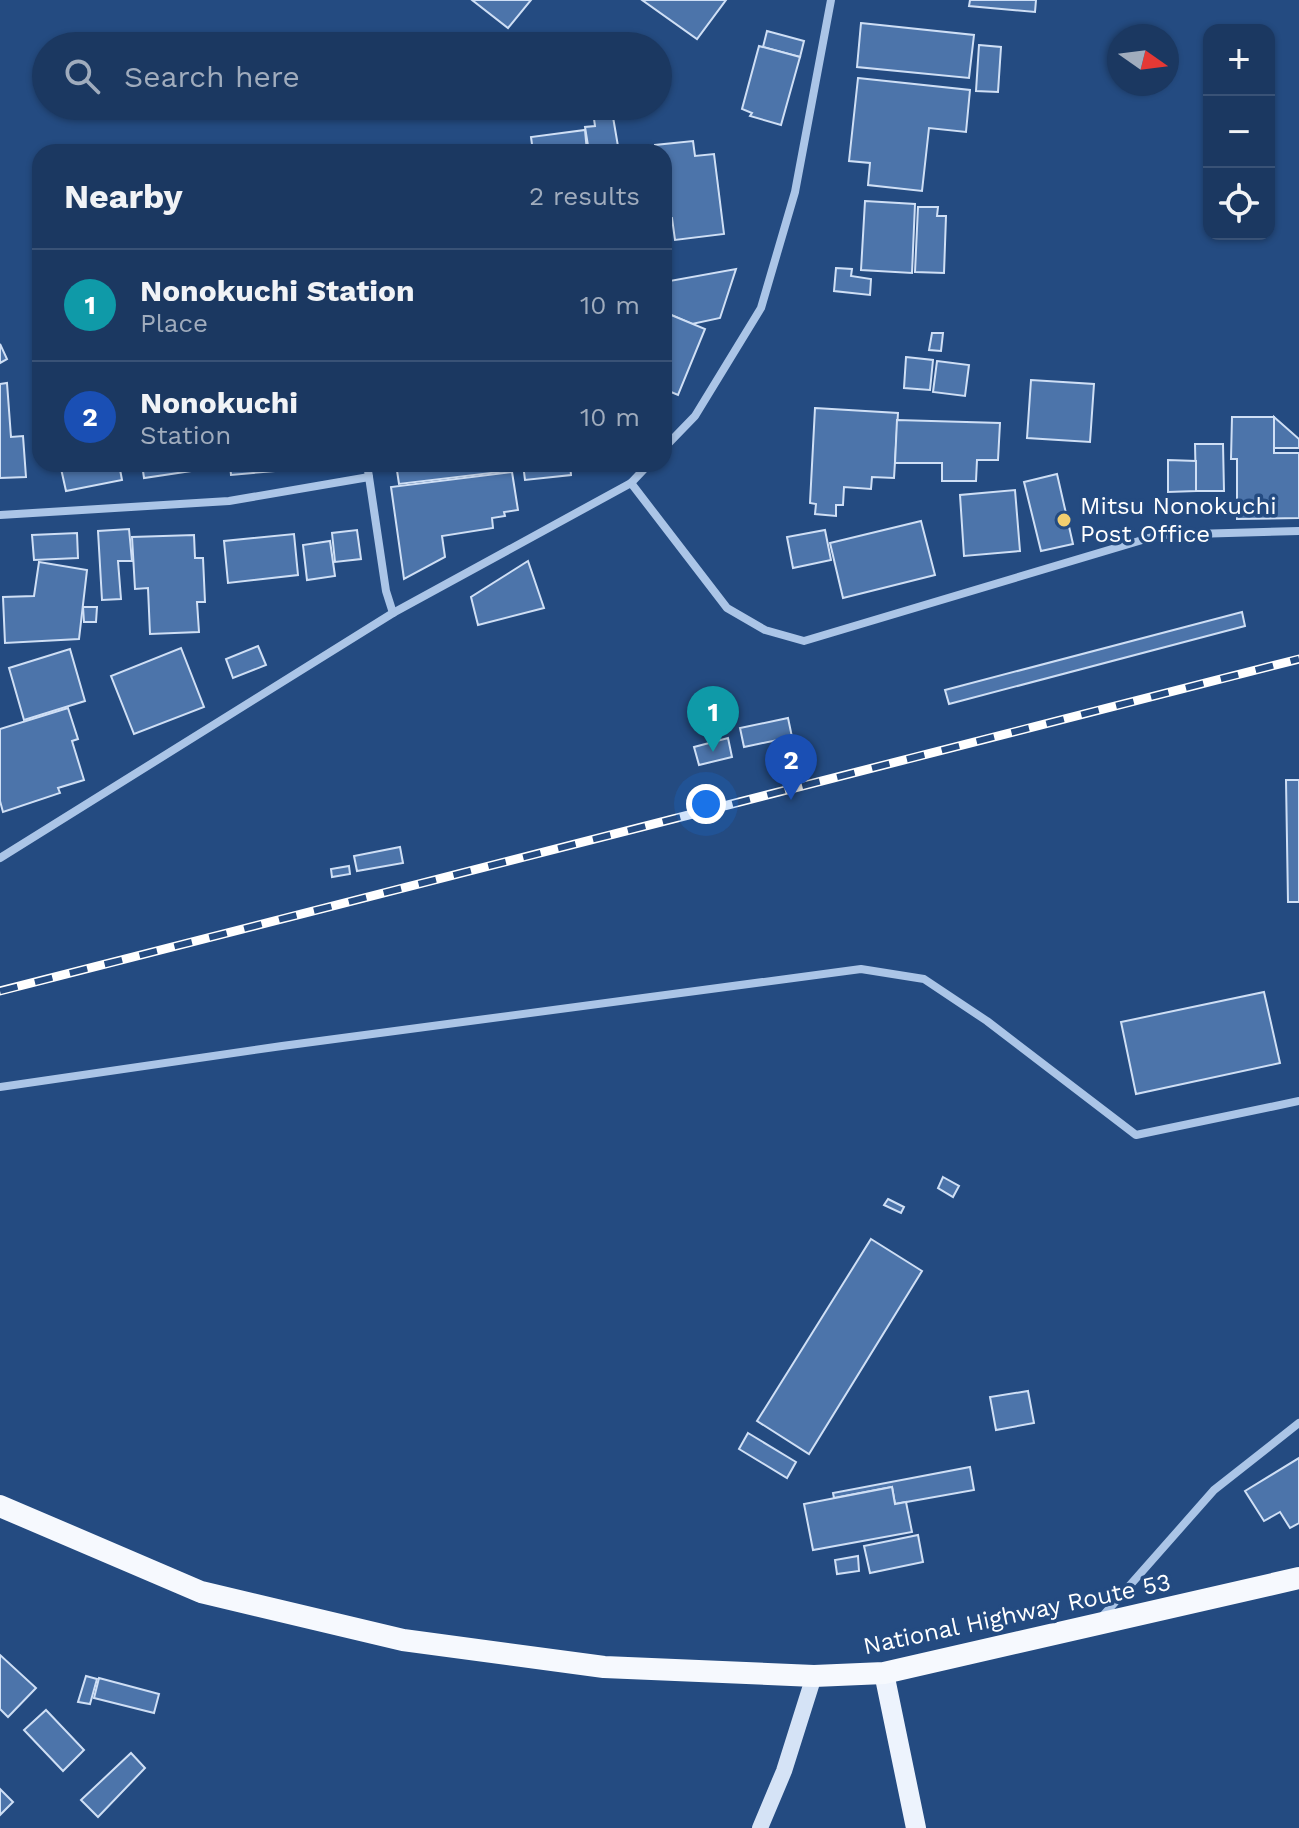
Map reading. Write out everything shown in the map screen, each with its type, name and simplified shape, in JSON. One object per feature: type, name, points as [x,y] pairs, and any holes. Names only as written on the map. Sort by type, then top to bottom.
[{"type":"highway","name":"National Highway Route 53","points":[[0,1506],[201,1592],[403,1640],[604,1667],[814,1676],[884,1673],[1299,1578]]},
{"type":"main road","points":[[884,1673],[916,1828]]},
{"type":"main road","points":[[760,1828],[784,1771],[814,1676]]},
{"type":"street","points":[[672,440],[695,416],[761,308],[795,192],[831,0]]},
{"type":"street","points":[[368,472],[386,591],[393,613]]},
{"type":"street","points":[[0,858],[393,613],[631,483],[641,472]]},
{"type":"street","points":[[0,515],[229,501],[369,477]]},
{"type":"street","points":[[631,483],[727,608],[765,630],[804,641],[1159,535],[1299,531]]},
{"type":"street","points":[[0,1087],[861,969],[924,979],[987,1021],[1136,1135],[1299,1101]]},
{"type":"street","points":[[1093,1626],[1214,1490],[1299,1423]]},
{"type":"building","points":[[472,0],[531,0],[508,28]]},
{"type":"building","points":[[642,0],[726,0],[697,39]]},
{"type":"building","points":[[970,0],[1036,0],[1035,12],[969,6]]},
{"type":"building","points":[[861,23],[974,35],[969,78],[857,67]]},
{"type":"building","points":[[767,31],[804,41],[800,57],[763,47]]},
{"type":"building","points":[[979,45],[1001,47],[998,92],[976,91]]},
{"type":"building","points":[[759,46],[800,57],[781,125],[750,116],[752,113],[742,109]]},
{"type":"building","points":[[858,78],[970,90],[966,132],[929,128],[922,191],[868,185],[870,163],[849,161]]},
{"type":"building","points":[[594,120],[614,120],[618,144],[588,144],[585,127],[595,126]]},
{"type":"building","points":[[585,130],[586,144],[532,144],[531,137]]},
{"type":"building","points":[[693,141],[695,156],[714,154],[724,234],[675,240],[672,144],[664,144]]},
{"type":"building","points":[[865,201],[915,204],[912,273],[861,270]]},
{"type":"building","points":[[918,207],[938,207],[937,216],[946,216],[944,273],[915,272]]},
{"type":"building","points":[[836,268],[852,269],[851,276],[871,279],[870,295],[834,291]]},
{"type":"building","points":[[736,269],[720,318],[692,324],[672,315],[672,281]]},
{"type":"building","points":[[672,315],[705,329],[678,395],[672,392]]},
{"type":"building","points":[[932,333],[943,333],[941,351],[929,350]]},
{"type":"building","points":[[0,344],[7,359],[0,363]]},
{"type":"building","points":[[906,357],[933,360],[930,390],[904,388]]},
{"type":"building","points":[[937,361],[969,365],[965,396],[933,392]]},
{"type":"building","points":[[1031,380],[1094,384],[1090,442],[1027,438]]},
{"type":"building","points":[[7,383],[11,437],[23,436],[26,477],[0,478],[0,384]]},
{"type":"building","points":[[815,408],[898,413],[894,478],[872,477],[871,489],[844,487],[843,505],[836,505],[836,516],[815,514],[816,504],[810,503]]},
{"type":"building","points":[[1232,417],[1274,417],[1274,453],[1299,453],[1299,518],[1237,519],[1237,459],[1231,459]]},
{"type":"building","points":[[1274,417],[1299,439],[1299,448],[1274,448]]},
{"type":"building","points":[[897,420],[1000,423],[998,460],[977,460],[976,481],[942,481],[942,463],[895,463]]},
{"type":"building","points":[[1195,444],[1223,444],[1224,491],[1196,491]]},
{"type":"building","points":[[1168,460],[1196,461],[1196,491],[1168,492]]},
{"type":"building","points":[[62,472],[120,472],[122,480],[66,491]]},
{"type":"building","points":[[143,472],[185,472],[144,478]]},
{"type":"building","points":[[231,472],[263,472],[231,475]]},
{"type":"building","points":[[397,472],[500,472],[399,484]]},
{"type":"building","points":[[512,472],[518,510],[492,518],[493,528],[442,536],[445,557],[404,579],[391,487]]},
{"type":"building","points":[[524,472],[571,472],[571,475],[525,480]]},
{"type":"building","points":[[1057,474],[1073,544],[1041,551],[1024,482]]},
{"type":"building","points":[[1015,490],[1020,551],[964,556],[960,495]]},
{"type":"building","points":[[921,521],[935,575],[843,598],[830,543]]},
{"type":"building","points":[[129,529],[132,561],[118,561],[121,599],[102,600],[98,531]]},
{"type":"building","points":[[357,530],[361,559],[335,562],[332,533]]},
{"type":"building","points":[[825,530],[831,560],[793,568],[787,537]]},
{"type":"building","points":[[77,533],[78,558],[34,560],[32,535]]},
{"type":"building","points":[[294,534],[298,575],[228,583],[224,541]]},
{"type":"building","points":[[194,535],[195,558],[203,558],[205,602],[197,602],[199,632],[150,634],[148,588],[135,589],[132,537]]},
{"type":"building","points":[[330,541],[335,576],[307,580],[303,545]]},
{"type":"building","points":[[528,561],[544,608],[478,625],[471,597]]},
{"type":"building","points":[[39,562],[87,570],[79,639],[5,643],[3,597],[34,596]]},
{"type":"building","points":[[83,607],[97,607],[96,622],[84,622]]},
{"type":"building","points":[[1242,612],[1245,626],[949,704],[945,690]]},
{"type":"building","points":[[258,646],[266,665],[233,678],[226,659]]},
{"type":"building","points":[[181,648],[204,707],[134,734],[111,676]]},
{"type":"building","points":[[70,649],[85,701],[24,720],[9,668]]},
{"type":"building","points":[[68,708],[78,739],[72,741],[84,780],[58,788],[60,793],[3,812],[0,801],[0,729]]},
{"type":"building","points":[[788,718],[792,737],[744,747],[740,728]]},
{"type":"building","points":[[728,738],[732,757],[699,765],[694,747]]},
{"type":"building","points":[[1286,780],[1299,780],[1299,902],[1288,902]]},
{"type":"building","points":[[400,847],[403,863],[357,871],[354,856]]},
{"type":"building","points":[[349,866],[350,874],[332,877],[331,869]]},
{"type":"building","points":[[1264,992],[1280,1063],[1136,1094],[1121,1022]]},
{"type":"building","points":[[943,1177],[959,1186],[953,1197],[938,1188]]},
{"type":"building","points":[[888,1199],[904,1207],[901,1213],[884,1205]]},
{"type":"building","points":[[871,1239],[922,1271],[809,1454],[757,1421]]},
{"type":"building","points":[[1028,1391],[1034,1423],[996,1430],[990,1397]]},
{"type":"building","points":[[748,1433],[796,1462],[787,1478],[739,1449]]},
{"type":"building","points":[[1299,1458],[1299,1523],[1290,1528],[1280,1512],[1264,1521],[1245,1491]]},
{"type":"building","points":[[970,1467],[974,1490],[895,1504],[892,1487],[834,1498],[833,1493]]},
{"type":"building","points":[[892,1487],[895,1504],[906,1502],[912,1532],[813,1550],[804,1504]]},
{"type":"building","points":[[918,1535],[923,1562],[870,1573],[864,1546]]},
{"type":"building","points":[[858,1556],[859,1571],[837,1574],[835,1560]]},
{"type":"building","points":[[0,1655],[36,1688],[8,1717],[0,1709]]},
{"type":"building","points":[[86,1676],[97,1679],[90,1704],[78,1702]]},
{"type":"building","points":[[99,1678],[159,1694],[154,1713],[94,1698]]},
{"type":"building","points":[[46,1710],[84,1750],[63,1771],[24,1730]]},
{"type":"building","points":[[131,1753],[145,1768],[98,1817],[81,1800]]},
{"type":"building","points":[[0,1789],[13,1802],[0,1815]]},
{"type":"railway","points":[[0,991],[1299,659]]},
{"type":"place","name":"Mitsu Nonokuchi Post Office","points":[[1064,520]]},
{"type":"place","name":"Nonokuchi Station","points":[[713,752]]},
{"type":"place","name":"Nonokuchi","points":[[791,800]]}]
